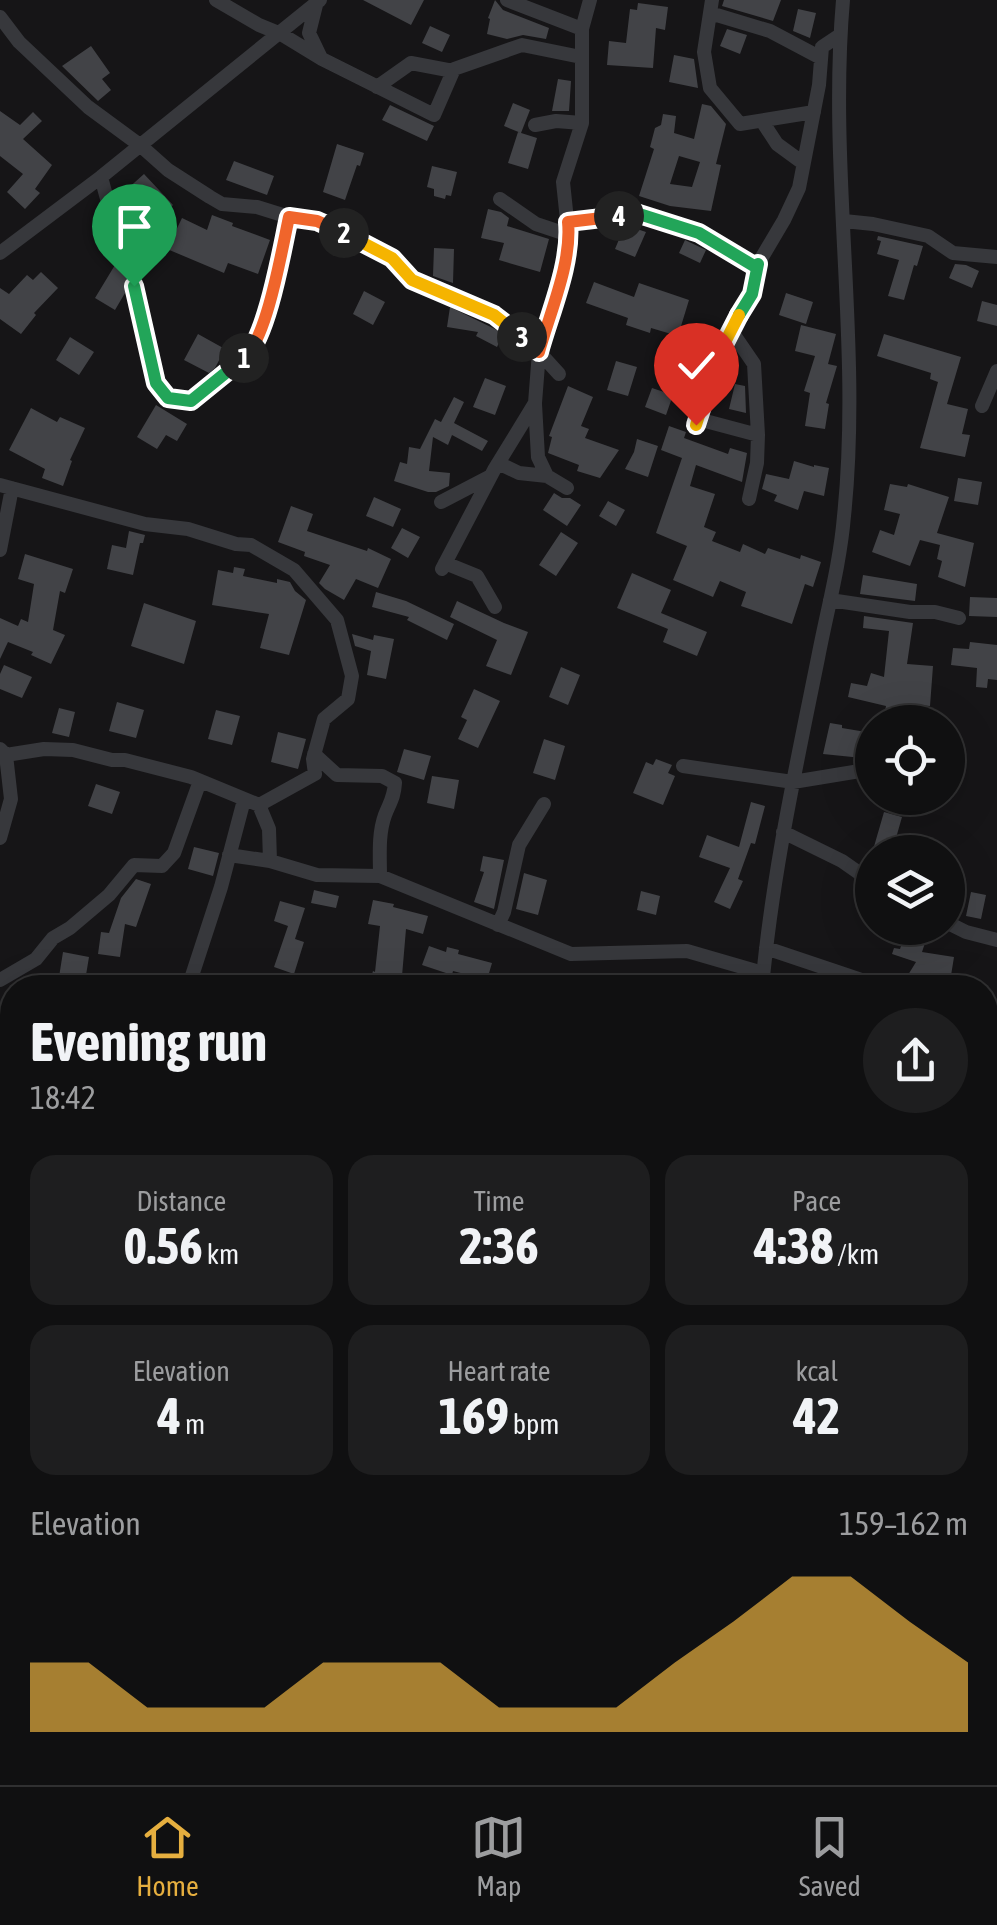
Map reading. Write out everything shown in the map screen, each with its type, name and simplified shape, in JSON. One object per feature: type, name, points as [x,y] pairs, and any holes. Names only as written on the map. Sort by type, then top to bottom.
[{"type":"street","points":[[216,0],[434,116],[454,69],[522,46],[581,57]]},
{"type":"street","points":[[506,0],[582,30]]},
{"type":"street","points":[[547,476],[538,457],[534,403],[539,352],[566,259],[568,228],[563,182],[582,123],[582,30],[590,0]]},
{"type":"street","points":[[763,975],[783,832],[844,519],[851,409],[838,93],[843,0]]},
{"type":"street","points":[[0,252],[141,146],[318,2]]},
{"type":"street","points":[[318,2],[309,33],[322,59]]},
{"type":"street","points":[[814,112],[740,124],[710,88],[704,52],[711,7],[770,31],[821,58]]},
{"type":"street","points":[[0,17],[19,42],[90,109],[168,170],[222,204],[257,207],[317,221],[392,258],[412,280],[505,322],[559,374]]},
{"type":"street","points":[[758,435],[697,422],[718,356],[752,294],[758,264],[799,188],[822,47],[840,36]]},
{"type":"street","points":[[377,87],[411,63],[453,71]]},
{"type":"street","points":[[535,125],[556,121],[582,123]]},
{"type":"street","points":[[762,121],[777,144],[803,163]]},
{"type":"street","points":[[101,177],[121,250]]},
{"type":"street","points":[[500,198],[536,224],[568,228],[636,213],[699,233],[742,260],[758,264]]},
{"type":"street","points":[[134,286],[156,383],[168,398],[191,401],[252,352],[273,294],[289,217]]},
{"type":"street","points":[[844,222],[928,236],[954,253],[997,257]]},
{"type":"street","points":[[730,329],[754,364],[757,463],[749,499]]},
{"type":"street","points":[[982,406],[997,371]]},
{"type":"street","points":[[495,606],[477,576],[444,566],[534,403]]},
{"type":"street","points":[[498,463],[519,473],[547,476],[568,488]]},
{"type":"street","points":[[441,502],[490,477]]},
{"type":"street","points":[[0,550],[6,486],[145,524],[188,529],[251,545],[294,570],[337,620],[352,676],[348,700],[324,719],[314,754],[315,774],[260,805],[150,765],[73,750],[3,752],[11,799],[0,838]]},
{"type":"street","points":[[830,600],[959,618]]},
{"type":"street","points":[[314,754],[336,775],[382,776],[395,783],[394,798],[384,816],[380,876]]},
{"type":"street","points":[[682,766],[793,782],[855,771]]},
{"type":"street","points":[[9,975],[36,959],[53,938],[109,894],[134,865],[162,866],[174,853],[200,780]]},
{"type":"street","points":[[192,975],[244,800]]},
{"type":"street","points":[[498,925],[518,845],[544,804]]},
{"type":"street","points":[[260,805],[269,829],[270,861]]},
{"type":"street","points":[[783,832],[855,870]]},
{"type":"street","points":[[229,856],[270,861],[317,875],[380,876],[570,954],[687,952],[749,975]]},
{"type":"street","points":[[965,932],[997,940]]},
{"type":"street","points":[[766,948],[846,975]]},
{"type":"building","points":[[363,0],[424,0],[411,25]]},
{"type":"building","points":[[495,0],[503,10],[549,28],[546,39],[523,35],[507,39],[487,34]]},
{"type":"building","points":[[724,0],[781,0],[773,21],[722,6]]},
{"type":"building","points":[[638,3],[668,7],[665,30],[656,28],[653,68],[607,65],[609,41],[626,43],[630,9],[637,10]]},
{"type":"building","points":[[798,9],[816,13],[810,38],[793,31]]},
{"type":"building","points":[[430,26],[450,35],[442,52],[422,43]]},
{"type":"building","points":[[727,29],[747,35],[740,54],[720,46]]},
{"type":"building","points":[[91,46],[110,73],[102,79],[111,90],[98,101],[62,66]]},
{"type":"building","points":[[674,55],[694,59],[698,88],[669,82]]},
{"type":"building","points":[[558,79],[571,81],[569,111],[552,111]]},
{"type":"building","points":[[513,103],[530,110],[521,133],[504,126]]},
{"type":"building","points":[[702,104],[711,106],[726,124],[716,164],[721,165],[711,211],[670,206],[639,196],[654,149],[650,147],[655,128],[661,125],[663,114],[676,116],[674,133],[694,139]],"holes":[[[679,156],[700,162],[692,187],[670,184]]]},
{"type":"building","points":[[390,105],[434,126],[427,141],[382,120]]},
{"type":"building","points":[[0,111],[20,125],[33,112],[42,121],[23,139],[52,165],[35,189],[40,193],[25,209],[7,192],[23,174],[0,156]]},
{"type":"building","points":[[518,132],[537,138],[528,169],[508,163]]},
{"type":"building","points":[[337,144],[364,153],[345,200],[323,192]]},
{"type":"building","points":[[234,161],[274,176],[267,195],[226,180]]},
{"type":"building","points":[[432,166],[457,172],[451,196],[434,196],[434,189],[427,187]]},
{"type":"building","points":[[144,174],[173,205],[155,222],[125,191]]},
{"type":"building","points":[[488,209],[509,218],[507,226],[549,239],[540,272],[499,260],[504,243],[481,238]]},
{"type":"building","points":[[212,215],[270,240],[258,274],[228,263],[224,273],[167,249],[182,218],[207,230]]},
{"type":"building","points":[[625,225],[646,232],[635,257],[615,249]]},
{"type":"building","points":[[878,236],[923,246],[904,300],[888,296],[899,260],[877,254],[881,241]]},
{"type":"building","points":[[685,240],[706,250],[700,263],[679,253]]},
{"type":"building","points":[[434,248],[454,249],[453,283],[433,276]]},
{"type":"building","points":[[118,260],[139,270],[125,283],[125,293],[115,310],[95,298]]},
{"type":"building","points":[[955,264],[979,271],[972,288],[949,278]]},
{"type":"building","points":[[41,272],[58,288],[34,313],[21,334],[0,319],[0,288],[9,294],[27,275],[33,280]]},
{"type":"building","points":[[594,282],[634,297],[639,283],[689,300],[678,336],[626,325],[628,318],[586,303]]},
{"type":"building","points":[[364,291],[385,302],[373,325],[353,314]]},
{"type":"building","points":[[786,293],[813,302],[806,324],[779,315]]},
{"type":"building","points":[[982,301],[997,305],[997,326],[977,321]]},
{"type":"building","points":[[450,307],[503,334],[497,347],[476,336],[478,332],[447,327]]},
{"type":"building","points":[[801,325],[836,334],[828,364],[837,366],[826,403],[829,404],[825,429],[805,426],[810,393],[804,391],[815,356],[795,351]]},
{"type":"building","points":[[198,334],[225,349],[209,373],[184,360]]},
{"type":"building","points":[[884,334],[961,357],[947,404],[968,409],[962,434],[970,435],[965,457],[920,448],[938,382],[930,379],[931,373],[877,356]]},
{"type":"building","points":[[70,337],[94,352],[79,375],[56,360]]},
{"type":"building","points":[[616,361],[637,367],[628,396],[607,390]]},
{"type":"building","points":[[485,378],[506,386],[495,415],[473,407]]},
{"type":"building","points":[[735,384],[745,386],[746,413],[729,409]]},
{"type":"building","points":[[568,386],[593,397],[581,426],[589,429],[585,438],[619,450],[600,478],[577,471],[579,465],[548,453],[552,437],[549,436]]},
{"type":"building","points":[[652,388],[673,395],[666,415],[645,407]]},
{"type":"building","points":[[454,397],[464,402],[454,423],[488,441],[482,451],[452,435],[448,445],[433,437],[429,471],[450,473],[449,486],[428,492],[394,481],[400,462],[407,464],[409,447],[420,449],[435,419],[441,422]]},
{"type":"building","points":[[156,405],[187,424],[177,441],[166,435],[157,449],[137,437]]},
{"type":"building","points":[[31,408],[57,422],[60,417],[85,428],[63,486],[42,478],[45,469],[9,450]]},
{"type":"building","points":[[669,426],[686,432],[684,438],[728,454],[730,448],[747,453],[742,482],[696,465],[690,486],[715,494],[704,527],[716,532],[712,541],[740,552],[743,544],[765,554],[768,548],[821,562],[813,587],[805,584],[792,624],[741,606],[746,592],[720,581],[713,597],[673,580],[687,546],[656,533],[682,458],[661,450]]},
{"type":"building","points":[[637,439],[658,446],[648,477],[625,469]]},
{"type":"building","points":[[794,461],[829,468],[824,496],[804,491],[798,510],[774,501],[777,495],[762,489],[766,474],[789,479]]},
{"type":"building","points":[[958,478],[982,482],[978,505],[954,501]]},
{"type":"building","points":[[890,484],[908,484],[949,497],[937,533],[974,543],[965,587],[938,577],[940,545],[920,540],[910,566],[872,552],[880,530],[894,535],[900,514],[884,510]]},
{"type":"building","points":[[554,493],[581,505],[567,526],[543,510]]},
{"type":"building","points":[[374,497],[401,509],[393,527],[366,516]]},
{"type":"building","points":[[608,501],[625,510],[616,526],[599,516]]},
{"type":"building","points":[[291,506],[313,514],[307,531],[367,551],[368,548],[391,559],[378,588],[356,579],[344,600],[325,589],[319,583],[330,565],[278,542]]},
{"type":"building","points":[[402,528],[420,537],[408,558],[391,548]]},
{"type":"building","points":[[129,531],[145,535],[133,575],[107,569],[112,545],[126,548]]},
{"type":"building","points":[[561,532],[578,543],[556,576],[539,565]]},
{"type":"building","points":[[25,554],[73,569],[65,593],[60,591],[53,630],[65,635],[51,664],[8,642],[0,659],[0,618],[18,626],[21,619],[28,622],[34,584],[18,579]]},
{"type":"building","points":[[234,567],[245,569],[243,576],[290,582],[306,600],[289,655],[260,648],[269,614],[212,605],[218,570],[233,573]]},
{"type":"building","points":[[632,573],[671,590],[661,613],[707,632],[697,656],[663,642],[668,629],[617,608]]},
{"type":"building","points":[[863,575],[917,584],[915,601],[860,594]]},
{"type":"building","points":[[376,592],[406,601],[454,624],[447,640],[407,620],[409,617],[372,607]]},
{"type":"building","points":[[970,597],[997,598],[997,617],[969,616]]},
{"type":"building","points":[[457,601],[528,632],[511,675],[486,666],[497,640],[450,617]]},
{"type":"building","points":[[144,603],[196,621],[184,664],[131,646]]},
{"type":"building","points":[[864,616],[913,623],[907,664],[933,666],[930,705],[882,705],[848,697],[851,683],[867,686],[871,673],[884,677],[889,631],[863,628]]},
{"type":"building","points":[[352,634],[373,640],[374,635],[394,639],[386,679],[367,675],[371,651],[355,646]]},
{"type":"building","points":[[970,642],[997,645],[997,680],[988,679],[987,688],[976,687],[977,668],[951,665],[953,648],[969,649]]},
{"type":"building","points":[[4,665],[32,677],[22,698],[0,689]]},
{"type":"building","points":[[561,667],[580,675],[568,705],[549,697]]},
{"type":"building","points":[[474,689],[500,701],[478,748],[458,739],[467,720],[461,717]]},
{"type":"building","points":[[117,702],[144,710],[136,738],[109,731]]},
{"type":"building","points":[[59,708],[75,712],[69,737],[52,733]]},
{"type":"building","points":[[216,710],[240,716],[232,745],[208,739]]},
{"type":"building","points":[[830,723],[855,730],[855,757],[823,754]]},
{"type":"building","points":[[278,732],[306,739],[298,769],[271,762]]},
{"type":"building","points":[[544,739],[565,746],[555,780],[533,773]]},
{"type":"building","points":[[404,749],[431,756],[424,780],[397,772]]},
{"type":"building","points":[[656,759],[672,765],[668,773],[675,776],[663,805],[633,793],[646,762],[653,765]]},
{"type":"building","points":[[432,776],[459,780],[454,809],[427,803]]},
{"type":"building","points":[[96,784],[120,792],[112,814],[88,806]]},
{"type":"building","points":[[751,802],[765,806],[755,844],[751,843],[738,879],[743,881],[730,909],[714,902],[730,868],[699,857],[707,835],[739,847]]},
{"type":"building","points":[[883,815],[902,817],[897,835],[877,835]]},
{"type":"building","points":[[194,847],[219,853],[213,876],[188,869]]},
{"type":"building","points":[[483,856],[504,860],[494,909],[474,902],[484,872],[480,871]]},
{"type":"building","points":[[524,873],[547,880],[538,915],[516,909]]},
{"type":"building","points":[[136,879],[151,884],[136,927],[125,924],[120,957],[98,954],[101,932],[109,933],[121,898]]},
{"type":"building","points":[[314,890],[339,896],[336,908],[311,903]]},
{"type":"building","points":[[641,891],[660,896],[656,915],[637,910]]},
{"type":"building","points":[[971,892],[986,895],[981,919],[966,916]]},
{"type":"building","points":[[373,900],[428,916],[423,934],[406,929],[402,975],[372,975],[380,926],[368,924]]},
{"type":"building","points":[[280,901],[305,908],[295,939],[304,942],[294,974],[274,967],[288,926],[274,921]]},
{"type":"building","points":[[924,945],[922,952],[954,957],[951,975],[908,975],[916,962],[892,954],[894,948]]},
{"type":"building","points":[[429,946],[446,952],[447,947],[459,950],[458,954],[492,963],[488,975],[453,971],[452,975],[422,965]]},
{"type":"building","points":[[63,952],[89,957],[86,975],[59,975]]},
{"type":"route","points":[[134,286],[156,383],[168,398],[191,401],[252,352],[273,294],[289,217],[317,221],[392,258],[412,280],[494,315],[539,352],[566,259],[568,222],[636,213],[658,218],[699,233],[742,260],[758,264],[752,294],[718,356],[696,425]]}]
